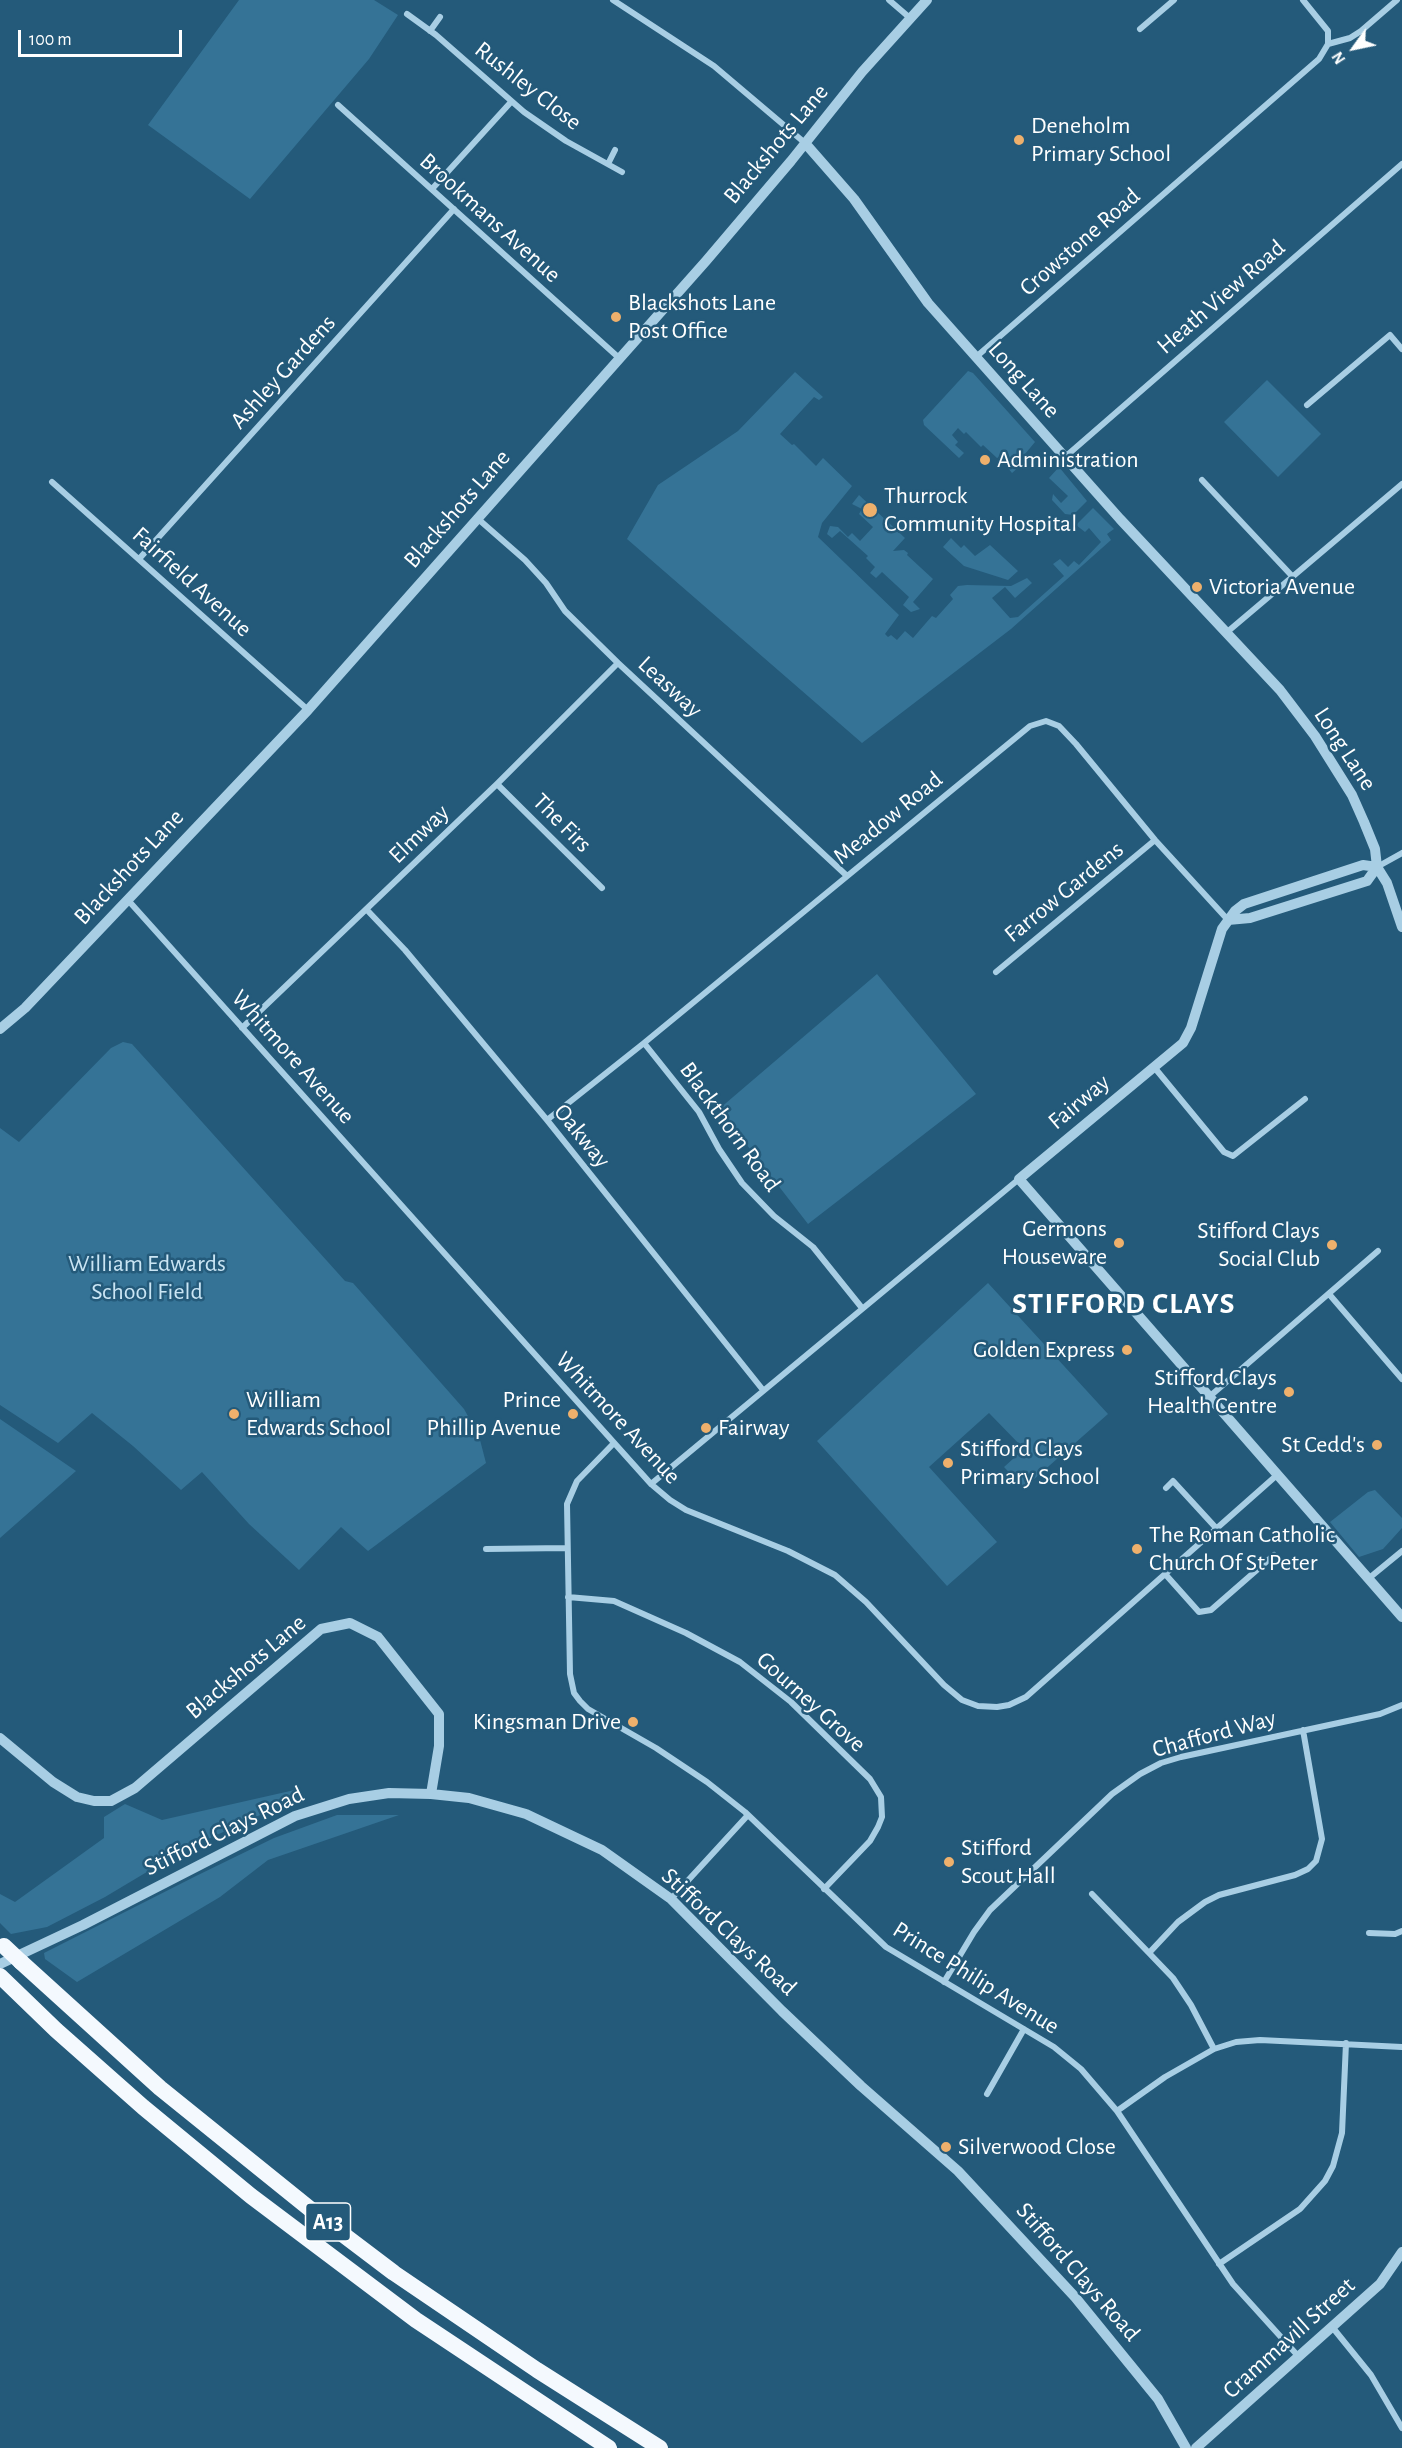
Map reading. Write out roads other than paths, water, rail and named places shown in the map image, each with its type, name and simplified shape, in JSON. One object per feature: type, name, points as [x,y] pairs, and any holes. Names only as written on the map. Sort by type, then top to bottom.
[{"type":"highway","name":"A13","points":[[2,1944],[151,2080],[304,2205],[394,2272],[489,2338],[660,2448]]},
{"type":"highway","name":"A13","points":[[0,1976],[56,2030],[143,2107],[251,2196],[416,2320],[609,2448]]},
{"type":"street","name":"Long Lane","points":[[613,0],[714,66],[805,143],[854,199],[928,303],[1065,457],[1280,690],[1326,751],[1360,813],[1375,849],[1377,867],[1387,883],[1402,927]]},
{"type":"street","points":[[890,0],[910,18]]},
{"type":"street","name":"Blackshots Lane","points":[[0,1029],[25,1008],[308,710],[618,357],[706,261],[927,0]]},
{"type":"street","points":[[1140,29],[1174,0]]},
{"type":"street","points":[[1303,0],[1328,31],[1328,44],[1350,38],[1361,31],[1397,0]]},
{"type":"street","name":"Rushley Close","points":[[407,14],[512,102],[566,141],[622,172]]},
{"type":"street","points":[[430,31],[440,17]]},
{"type":"street","name":"Crowstone Road","points":[[976,357],[1319,59],[1328,44]]},
{"type":"street","points":[[432,189],[512,102]]},
{"type":"street","name":"Brookmans Avenue","points":[[338,105],[618,357]]},
{"type":"street","points":[[608,164],[615,150]]},
{"type":"street","name":"Heath View Road","points":[[1065,457],[1402,164]]},
{"type":"street","name":"Ashley Gardens","points":[[139,559],[454,210]]},
{"type":"street","points":[[1307,405],[1390,335],[1402,349]]},
{"type":"street","points":[[1202,480],[1292,576]]},
{"type":"street","name":"Fairfield Avenue","points":[[52,482],[308,710]]},
{"type":"street","points":[[1226,633],[1402,484]]},
{"type":"street","name":"Leasway","points":[[476,518],[525,560],[546,583],[565,611],[618,663],[846,875]]},
{"type":"street","name":"Elmway","points":[[242,1028],[497,784],[618,663]]},
{"type":"street","name":"Meadow Road","points":[[547,1120],[1030,726],[1046,722],[1059,726],[1155,840],[1228,920]]},
{"type":"street","name":"The Firs","points":[[497,784],[602,888]]},
{"type":"street","name":"Farrow Gardens","points":[[996,972],[1155,840]]},
{"type":"street","points":[[1228,920],[1250,918],[1367,880],[1377,867],[1402,853]]},
{"type":"street","name":"Fairway","points":[[651,1484],[1183,1043],[1191,1028],[1222,929],[1244,904],[1363,865],[1377,867]]},
{"type":"street","name":"Whitmore Avenue","points":[[127,899],[651,1484],[686,1510],[788,1551],[835,1575],[867,1602],[952,1693],[962,1700],[983,1707],[1009,1705],[1026,1697],[1277,1475]]},
{"type":"street","name":"Oakway","points":[[367,910],[405,950],[547,1120],[763,1390]]},
{"type":"street","name":"Blackthorn Road","points":[[644,1043],[699,1112],[719,1149],[742,1183],[774,1216],[813,1246],[862,1308]]},
{"type":"street","points":[[1154,1067],[1224,1152],[1233,1156],[1305,1099]]},
{"type":"street","points":[[1018,1179],[1402,1617]]},
{"type":"street","points":[[1209,1397],[1378,1251]]},
{"type":"street","points":[[1329,1294],[1402,1379]]},
{"type":"street","name":"Prince Philip Avenue","points":[[614,1443],[584,1472],[570,1491],[567,1504],[570,1674],[574,1693],[588,1709],[656,1748],[706,1782],[748,1815],[886,1947],[1054,2047],[1081,2069],[1117,2111],[1219,2264],[1250,2305],[1299,2357]]},
{"type":"street","points":[[1166,1488],[1173,1481],[1217,1528]]},
{"type":"street","points":[[486,1549],[566,1548]]},
{"type":"street","points":[[1368,1579],[1402,1551]]},
{"type":"street","points":[[1166,1575],[1199,1612],[1211,1610],[1274,1555]]},
{"type":"street","name":"Gourney Grove","points":[[568,1597],[615,1601],[686,1633],[740,1662],[791,1702],[870,1779],[881,1797],[882,1816],[878,1827],[870,1841],[824,1889]]},
{"type":"street","name":"Blackshots Lane","points":[[0,1738],[53,1782],[77,1797],[94,1801],[111,1801],[135,1788],[321,1629],[350,1623],[378,1637],[439,1714],[439,1746],[431,1794]]},
{"type":"street","name":"Chafford Way","points":[[944,1982],[990,1910],[1112,1794],[1140,1774],[1161,1763],[1181,1757],[1380,1714],[1402,1705]]},
{"type":"street","points":[[1149,1953],[1178,1922],[1205,1902],[1219,1895],[1295,1875],[1308,1869],[1316,1861],[1322,1839],[1303,1730]]},
{"type":"street","name":"Stifford Clays Road","points":[[0,1964],[83,1925],[295,1816],[349,1798],[389,1793],[431,1794],[469,1798],[526,1814],[602,1850],[671,1899],[837,2063],[958,2170],[1075,2297],[1158,2399],[1186,2448]]},
{"type":"street","points":[[671,1899],[748,1815]]},
{"type":"street","points":[[1092,1894],[1173,1978],[1191,2005],[1214,2049]]},
{"type":"street","points":[[1369,1933],[1395,1934],[1402,1931]]},
{"type":"street","points":[[987,2094],[1024,2029]]},
{"type":"street","points":[[1117,2111],[1165,2077],[1214,2049],[1236,2042],[1260,2040],[1402,2046]]},
{"type":"street","points":[[1219,2264],[1300,2209],[1325,2181],[1333,2166],[1342,2133],[1346,2043]]},
{"type":"street","name":"Crammavill Street","points":[[1196,2448],[1380,2284],[1402,2252]]},
{"type":"street","points":[[1333,2328],[1371,2375],[1402,2428]]},
{"type":"street","points":[[1395,2415],[1402,2410]]},
{"type":"place","name":"Deneholm Primary School","points":[[1019,140]]},
{"type":"place","name":"Blackshots Lane Post Office","points":[[616,317]]},
{"type":"place","name":"Administration","points":[[985,460]]},
{"type":"place","name":"Thurrock Community Hospital","points":[[870,510]]},
{"type":"place","name":"Victoria Avenue","points":[[1197,587]]},
{"type":"place","name":"Germons Houseware","points":[[1119,1243]]},
{"type":"place","name":"Stifford Clays Social Club","points":[[1332,1245]]},
{"type":"place","name":"Golden Express","points":[[1127,1350]]},
{"type":"place","name":"Stifford Clays Health Centre","points":[[1289,1392]]},
{"type":"place","name":"William Edwards School","points":[[234,1414]]},
{"type":"place","name":"Prince Phillip Avenue","points":[[573,1414]]},
{"type":"place","name":"Fairway","points":[[706,1428]]},
{"type":"place","name":"St Cedd's","points":[[1377,1445]]},
{"type":"place","name":"Stifford Clays Primary School","points":[[948,1463]]},
{"type":"place","name":"The Roman Catholic Church Of St Peter","points":[[1137,1549]]},
{"type":"place","name":"Kingsman Drive","points":[[633,1722]]},
{"type":"place","name":"Stifford Scout Hall","points":[[949,1862]]},
{"type":"place","name":"Silverwood Close","points":[[946,2147]]},
{"type":"district","name":"STIFFORD CLAYS","points":[[1124,1304]]},
{"type":"park label","name":"William Edwards School Field","points":[[147,1278]]}]
